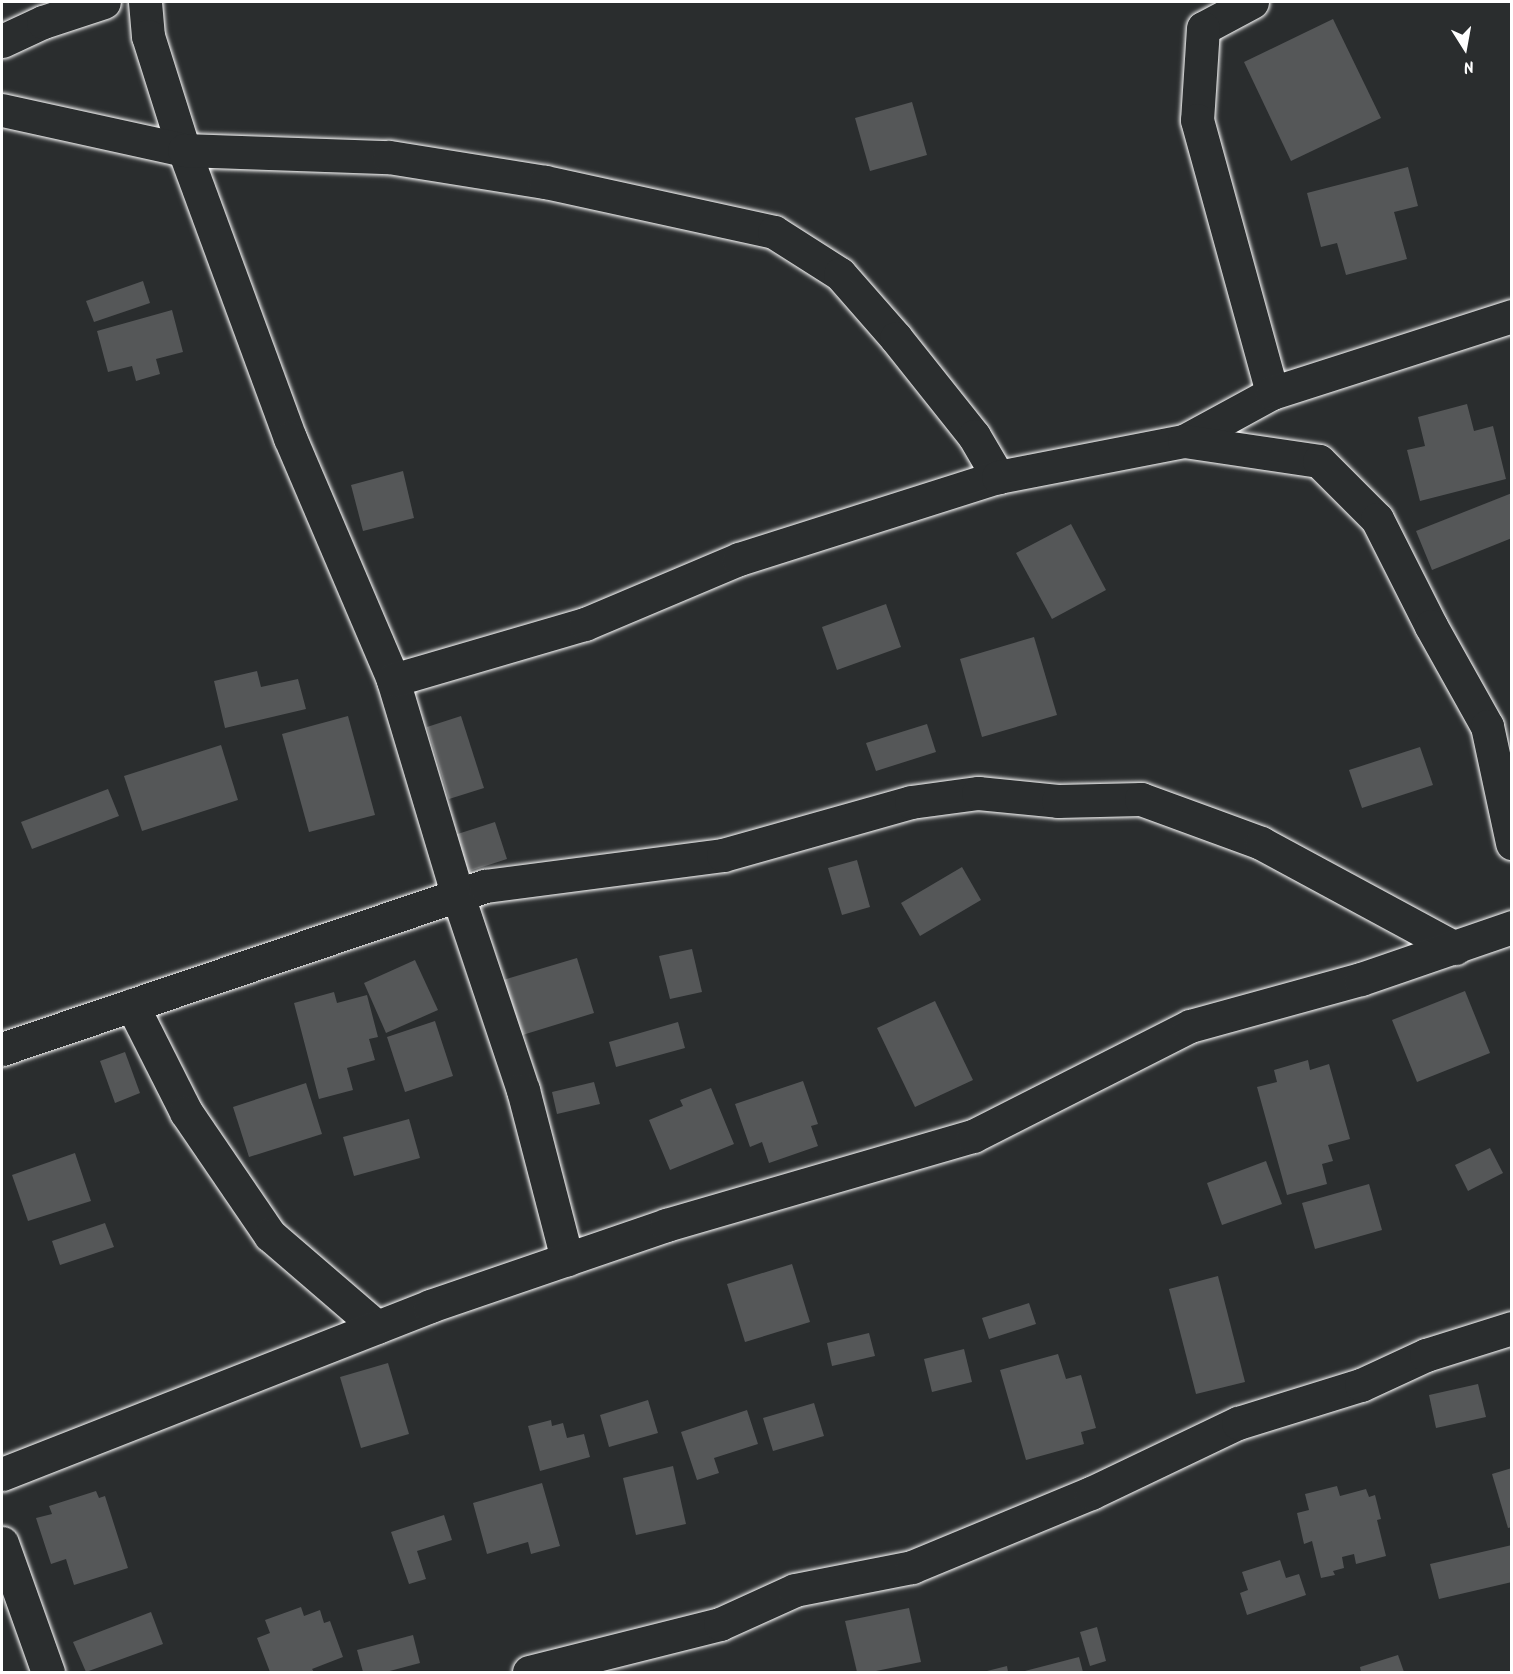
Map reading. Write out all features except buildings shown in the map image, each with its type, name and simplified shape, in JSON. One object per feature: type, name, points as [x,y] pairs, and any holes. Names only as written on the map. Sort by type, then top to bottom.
[{"type":"street","points":[[2,41],[43,22],[104,2]]},
{"type":"street","points":[[145,2],[148,36],[183,150],[290,438],[393,680],[458,896],[523,1090],[567,1259]]},
{"type":"street","points":[[1252,2],[1203,28],[1197,120],[1272,393]]},
{"type":"street","points":[[2,110],[183,150],[389,157],[545,182],[774,232],[840,274],[896,338],[974,436],[998,477]]},
{"type":"street","points":[[393,680],[585,624],[739,559],[998,477],[1184,441],[1272,393],[1512,316]]},
{"type":"street","points":[[1184,441],[1319,461],[1377,519],[1486,726],[1512,843]]},
{"type":"street","points":[[2,1049],[485,886],[723,855],[911,802],[978,793],[1058,801],[1141,799],[1261,843],[1455,948]]},
{"type":"street","points":[[2,1474],[377,1327],[567,1259],[666,1225],[973,1136],[1190,1026],[1361,979],[1512,927]]},
{"type":"street","points":[[132,1005],[186,1112],[270,1235],[377,1327]]},
{"type":"street","points":[[529,1672],[637,1659],[795,1590],[912,1567],[1091,1493],[1238,1423],[1361,1385],[1426,1355],[1512,1328]]},
{"type":"street","points":[[2,1543],[48,1672]]}]
